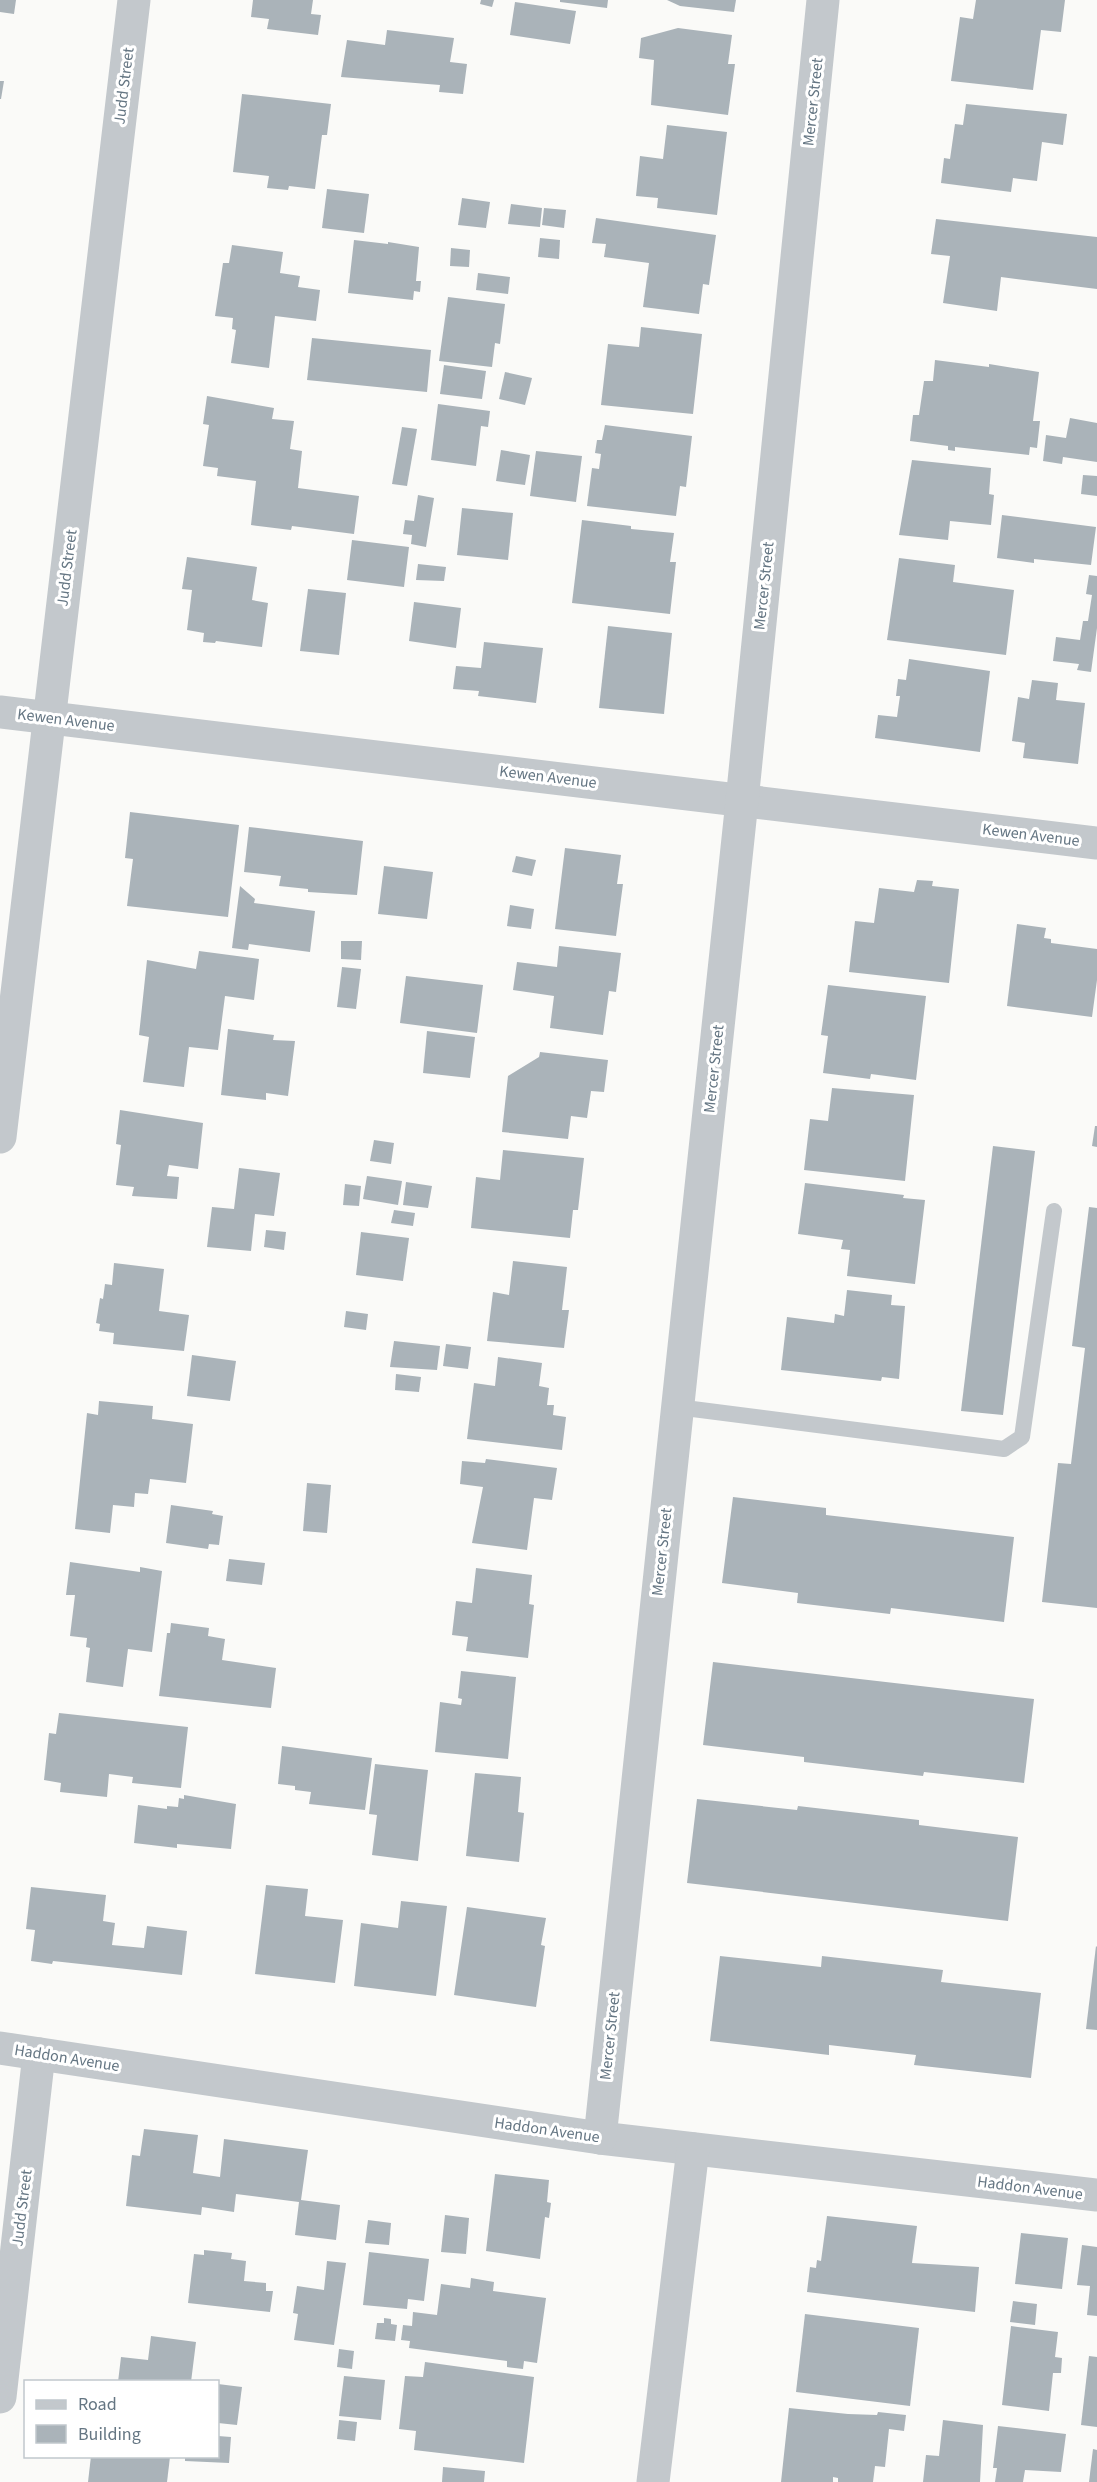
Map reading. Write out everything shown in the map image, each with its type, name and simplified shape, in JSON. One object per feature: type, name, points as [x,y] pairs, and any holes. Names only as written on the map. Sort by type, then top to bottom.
[{"type":"street","name":"Judd Street","points":[[0,1137],[134,0]]},
{"type":"street","name":"Mercer Street","points":[[600,2138],[742,801],[823,0]]},
{"type":"street","name":"Kewen Avenue","points":[[0,712],[1097,843]]},
{"type":"street","name":"Haddon Avenue","points":[[0,2048],[600,2138],[1097,2195]]},
{"type":"street","name":"Judd Street","points":[[0,2397],[39,2054]]},
{"type":"street","points":[[653,2482],[693,2149]]},
{"type":"lane","points":[[677,1407],[1004,1449],[1022,1437],[1054,1211]]},
{"type":"building","points":[[0,0],[16,0],[14,14],[0,12]]},
{"type":"building","points":[[253,0],[313,0],[311,14],[321,15],[318,35],[267,29],[269,19],[251,17]]},
{"type":"building","points":[[481,0],[494,0],[492,7],[480,4]]},
{"type":"building","points":[[560,0],[608,0],[607,8],[560,2]]},
{"type":"building","points":[[667,0],[736,0],[734,12],[680,6]]},
{"type":"building","points":[[976,0],[1065,0],[1061,32],[1041,30],[1033,90],[951,81],[960,17],[973,19]]},
{"type":"building","points":[[515,2],[576,11],[570,44],[510,35]]},
{"type":"building","points":[[678,28],[732,35],[728,64],[735,64],[728,115],[651,105],[654,60],[639,58],[641,38]]},
{"type":"building","points":[[387,30],[454,38],[450,62],[467,64],[463,94],[439,92],[440,85],[341,77],[347,40],[385,45]]},
{"type":"building","points":[[0,81],[4,81],[1,99],[0,99]]},
{"type":"building","points":[[242,94],[331,104],[327,135],[322,135],[315,189],[289,186],[288,190],[267,188],[269,176],[233,172]]},
{"type":"building","points":[[966,104],[1067,114],[1063,145],[1042,142],[1037,181],[1013,178],[1011,192],[941,183],[944,158],[950,159],[955,124],[963,125]]},
{"type":"building","points":[[667,125],[727,132],[717,215],[657,208],[658,198],[636,196],[640,156],[663,159]]},
{"type":"building","points":[[327,189],[369,194],[364,233],[322,228]]},
{"type":"building","points":[[462,198],[490,202],[486,228],[458,225]]},
{"type":"building","points":[[511,204],[542,208],[540,227],[508,224]]},
{"type":"building","points":[[544,208],[566,210],[564,228],[542,225]]},
{"type":"building","points":[[596,218],[716,235],[709,285],[703,284],[699,314],[643,307],[649,263],[604,257],[606,244],[592,243]]},
{"type":"building","points":[[936,219],[1097,237],[1097,289],[1001,277],[997,311],[943,303],[950,256],[931,254]]},
{"type":"building","points":[[540,238],[560,240],[559,259],[538,257]]},
{"type":"building","points":[[354,240],[419,247],[416,281],[421,281],[420,292],[414,291],[413,300],[348,293]]},
{"type":"building","points":[[232,245],[283,252],[280,273],[300,276],[298,287],[320,290],[316,321],[275,316],[269,368],[231,363],[236,330],[232,329],[233,318],[215,316],[223,263],[229,263]]},
{"type":"building","points":[[451,248],[470,250],[469,267],[450,266]]},
{"type":"building","points":[[478,273],[510,277],[508,294],[476,290]]},
{"type":"building","points":[[448,297],[505,304],[500,344],[495,343],[492,367],[439,361]]},
{"type":"building","points":[[641,327],[702,334],[693,414],[601,405],[608,344],[639,347]]},
{"type":"building","points":[[312,338],[431,350],[427,392],[307,380]]},
{"type":"building","points":[[935,360],[989,367],[989,364],[1039,372],[1033,421],[1040,421],[1037,448],[1030,447],[1029,455],[955,447],[955,451],[948,450],[948,446],[910,441],[913,415],[919,415],[924,381],[933,381]]},
{"type":"building","points":[[444,365],[486,371],[482,399],[440,394]]},
{"type":"building","points":[[505,372],[532,378],[525,405],[499,399]]},
{"type":"building","points":[[207,396],[274,408],[272,419],[294,421],[290,449],[302,451],[298,488],[359,496],[354,534],[292,526],[291,530],[251,525],[256,481],[217,476],[218,468],[203,466],[209,425],[203,424]]},
{"type":"building","points":[[438,404],[490,411],[488,427],[481,426],[476,466],[431,460]]},
{"type":"building","points":[[1070,418],[1097,423],[1097,462],[1063,457],[1062,464],[1043,461],[1046,435],[1066,438]]},
{"type":"building","points":[[605,425],[692,436],[686,487],[680,486],[676,516],[587,506],[592,468],[599,469],[601,454],[595,453],[597,440],[602,440]]},
{"type":"building","points":[[402,427],[417,429],[407,486],[392,484]]},
{"type":"building","points":[[501,450],[530,455],[525,485],[496,481]]},
{"type":"building","points":[[536,451],[582,456],[576,502],[530,496]]},
{"type":"building","points":[[912,460],[991,468],[989,494],[994,495],[991,525],[950,521],[948,540],[899,535]]},
{"type":"building","points":[[1083,475],[1097,476],[1097,496],[1081,494]]},
{"type":"building","points":[[418,495],[434,498],[426,547],[411,544],[412,535],[403,534],[405,520],[414,521]]},
{"type":"building","points":[[462,508],[513,513],[508,560],[457,555]]},
{"type":"building","points":[[1002,515],[1096,527],[1091,565],[1034,559],[1034,563],[997,558]]},
{"type":"building","points":[[582,520],[631,526],[631,529],[674,533],[670,562],[676,562],[670,614],[572,603]]},
{"type":"building","points":[[352,540],[409,547],[404,587],[347,580]]},
{"type":"building","points":[[187,557],[257,567],[252,600],[268,603],[262,647],[216,641],[215,643],[203,642],[204,633],[187,630],[192,590],[182,589]]},
{"type":"building","points":[[899,558],[955,565],[953,582],[1014,590],[1006,655],[887,640]]},
{"type":"building","points":[[418,564],[446,567],[444,581],[416,580]]},
{"type":"building","points":[[1089,575],[1097,576],[1097,628],[1091,672],[1077,670],[1079,664],[1053,661],[1056,637],[1080,640],[1083,621],[1088,621],[1092,595],[1086,594]]},
{"type":"building","points":[[308,589],[346,593],[339,655],[300,651]]},
{"type":"building","points":[[414,602],[461,608],[456,648],[409,641]]},
{"type":"building","points":[[608,626],[672,633],[664,714],[599,708]]},
{"type":"building","points":[[484,642],[543,648],[536,703],[478,696],[479,691],[453,689],[456,666],[481,668]]},
{"type":"building","points":[[909,659],[990,671],[980,752],[875,738],[878,715],[897,717],[900,696],[896,696],[898,679],[906,680]]},
{"type":"building","points":[[1032,680],[1058,683],[1056,700],[1085,703],[1078,764],[1023,758],[1025,743],[1012,741],[1018,697],[1029,699]]},
{"type":"building","points":[[130,812],[239,825],[228,917],[127,906],[133,859],[125,858]]},
{"type":"building","points":[[249,827],[363,841],[357,895],[308,892],[308,889],[279,886],[281,876],[244,872]]},
{"type":"building","points":[[565,848],[621,855],[617,884],[623,884],[616,936],[555,929]]},
{"type":"building","points":[[516,856],[536,860],[532,876],[512,872]]},
{"type":"building","points":[[384,866],[433,872],[427,919],[378,914]]},
{"type":"building","points":[[917,880],[933,881],[932,886],[959,889],[949,983],[849,972],[855,921],[874,923],[879,888],[914,892]]},
{"type":"building","points":[[240,886],[255,899],[254,903],[315,911],[310,952],[249,944],[248,950],[232,948]]},
{"type":"building","points":[[510,905],[534,909],[531,929],[507,926]]},
{"type":"building","points":[[1017,924],[1046,928],[1044,938],[1051,939],[1051,943],[1097,949],[1097,980],[1092,1017],[1007,1006]]},
{"type":"building","points":[[341,941],[362,941],[361,960],[341,959]]},
{"type":"building","points":[[559,946],[621,953],[616,992],[609,991],[603,1035],[550,1028],[554,996],[513,990],[517,962],[557,967]]},
{"type":"building","points":[[199,951],[259,959],[254,1000],[225,996],[218,1050],[189,1047],[184,1087],[143,1082],[149,1037],[139,1035],[147,960],[196,969]]},
{"type":"building","points":[[342,967],[361,969],[356,1009],[337,1007]]},
{"type":"building","points":[[406,976],[483,985],[477,1033],[400,1023]]},
{"type":"building","points":[[828,985],[926,996],[916,1080],[871,1074],[870,1079],[823,1073],[828,1036],[821,1035]]},
{"type":"building","points":[[228,1029],[274,1035],[273,1040],[295,1041],[288,1096],[266,1093],[266,1100],[221,1095]]},
{"type":"building","points":[[427,1031],[475,1037],[470,1078],[423,1073]]},
{"type":"building","points":[[540,1052],[608,1060],[604,1092],[591,1091],[587,1118],[571,1116],[568,1139],[502,1132],[508,1076],[539,1057]]},
{"type":"building","points":[[832,1088],[914,1095],[905,1181],[804,1170],[810,1119],[828,1121]]},
{"type":"building","points":[[120,1110],[203,1123],[198,1169],[169,1165],[167,1176],[179,1177],[177,1199],[132,1196],[134,1187],[116,1185],[121,1145],[116,1144]]},
{"type":"building","points":[[1095,1126],[1097,1126],[1097,1147],[1092,1146]]},
{"type":"building","points":[[374,1140],[394,1143],[391,1164],[370,1161]]},
{"type":"building","points":[[993,1146],[1035,1151],[1003,1415],[961,1411]]},
{"type":"building","points":[[503,1150],[584,1158],[578,1210],[573,1210],[570,1238],[471,1228],[476,1177],[500,1180]]},
{"type":"building","points":[[239,1168],[280,1173],[274,1216],[255,1214],[251,1251],[207,1247],[212,1207],[234,1209]]},
{"type":"building","points":[[367,1176],[402,1181],[398,1205],[363,1199]]},
{"type":"building","points":[[406,1182],[432,1186],[428,1208],[403,1205]]},
{"type":"building","points":[[805,1183],[904,1195],[903,1198],[925,1200],[915,1284],[847,1276],[850,1250],[841,1249],[843,1240],[798,1234]]},
{"type":"building","points":[[345,1184],[361,1186],[359,1206],[343,1205]]},
{"type":"building","points":[[1089,1207],[1097,1208],[1097,1608],[1042,1602],[1058,1463],[1071,1464],[1085,1348],[1072,1346]]},
{"type":"building","points":[[394,1210],[415,1213],[413,1226],[391,1223]]},
{"type":"building","points":[[266,1230],[286,1232],[284,1250],[264,1247]]},
{"type":"building","points":[[361,1232],[409,1238],[403,1281],[356,1275]]},
{"type":"building","points":[[513,1261],[567,1267],[562,1310],[569,1310],[564,1348],[487,1341],[493,1292],[509,1295]]},
{"type":"building","points":[[114,1263],[164,1269],[159,1311],[189,1315],[184,1351],[113,1344],[114,1333],[99,1331],[100,1324],[96,1323],[100,1298],[103,1299],[105,1284],[112,1285]]},
{"type":"building","points":[[847,1290],[892,1295],[891,1305],[905,1306],[899,1379],[882,1377],[881,1381],[781,1370],[787,1317],[834,1323],[835,1314],[844,1316]]},
{"type":"building","points":[[346,1311],[368,1314],[366,1330],[344,1327]]},
{"type":"building","points":[[394,1341],[440,1346],[437,1370],[390,1367]]},
{"type":"building","points":[[446,1344],[471,1347],[468,1369],[443,1366]]},
{"type":"building","points":[[192,1355],[236,1361],[230,1401],[187,1396]]},
{"type":"building","points":[[498,1357],[542,1363],[539,1386],[549,1388],[547,1405],[554,1405],[553,1415],[566,1417],[562,1450],[467,1439],[474,1383],[495,1386]]},
{"type":"building","points":[[396,1374],[421,1377],[419,1392],[395,1390]]},
{"type":"building","points":[[99,1401],[153,1406],[152,1419],[193,1424],[186,1483],[150,1479],[148,1494],[135,1493],[134,1507],[113,1505],[110,1533],[75,1529],[87,1413],[98,1415]]},
{"type":"building","points":[[486,1459],[557,1468],[552,1500],[534,1498],[527,1550],[472,1543],[483,1487],[460,1484],[462,1461],[485,1463]]},
{"type":"building","points":[[307,1483],[331,1485],[327,1533],[303,1531]]},
{"type":"building","points":[[733,1497],[826,1508],[826,1515],[1014,1537],[1004,1622],[891,1608],[890,1614],[797,1603],[798,1593],[722,1583]]},
{"type":"building","points":[[171,1505],[213,1511],[212,1514],[223,1516],[219,1545],[209,1544],[208,1549],[166,1543]]},
{"type":"building","points":[[229,1559],[265,1563],[262,1585],[226,1581]]},
{"type":"building","points":[[70,1562],[140,1572],[140,1567],[162,1571],[152,1652],[128,1649],[123,1687],[86,1682],[90,1648],[86,1647],[87,1638],[70,1636],[75,1595],[66,1595]]},
{"type":"building","points":[[476,1568],[532,1575],[529,1604],[534,1605],[528,1658],[466,1651],[468,1637],[452,1635],[456,1601],[472,1603]]},
{"type":"building","points":[[171,1623],[209,1628],[208,1636],[225,1639],[222,1660],[276,1668],[271,1708],[159,1696],[167,1633],[170,1633]]},
{"type":"building","points":[[713,1662],[1034,1699],[1024,1783],[924,1772],[923,1776],[804,1762],[804,1757],[703,1745]]},
{"type":"building","points":[[461,1671],[516,1677],[508,1759],[435,1752],[440,1702],[461,1705],[462,1699],[458,1698]]},
{"type":"building","points":[[59,1713],[188,1727],[181,1788],[132,1783],[133,1777],[109,1774],[107,1797],[60,1792],[61,1783],[44,1780],[49,1733],[56,1734]]},
{"type":"building","points":[[282,1746],[372,1758],[365,1810],[309,1804],[311,1792],[295,1790],[295,1786],[278,1784]]},
{"type":"building","points":[[375,1764],[428,1770],[418,1861],[372,1855],[377,1815],[369,1814]]},
{"type":"building","points":[[475,1773],[521,1777],[518,1812],[524,1813],[519,1862],[466,1856]]},
{"type":"building","points":[[184,1795],[236,1804],[231,1849],[177,1844],[177,1848],[134,1843],[138,1805],[167,1809],[167,1806],[178,1807],[179,1798],[184,1799]]},
{"type":"building","points":[[697,1799],[797,1810],[798,1806],[919,1820],[919,1825],[1018,1837],[1008,1921],[687,1883]]},
{"type":"building","points":[[266,1885],[308,1889],[305,1916],[343,1920],[335,1983],[255,1974]]},
{"type":"building","points":[[31,1887],[106,1895],[103,1921],[115,1923],[112,1945],[144,1948],[147,1926],[187,1931],[182,1975],[53,1961],[52,1964],[31,1961],[35,1930],[26,1929]]},
{"type":"building","points":[[401,1901],[447,1906],[436,1996],[354,1986],[361,1923],[398,1928]]},
{"type":"building","points":[[467,1907],[546,1918],[541,1945],[545,1946],[536,2007],[454,1995]]},
{"type":"building","points":[[1097,1947],[1097,2030],[1086,2029]]},
{"type":"building","points":[[720,1956],[821,1967],[822,1956],[943,1970],[941,1982],[1041,1993],[1031,2078],[914,2065],[916,2055],[829,2045],[829,2055],[710,2041]]},
{"type":"building","points":[[144,2129],[198,2135],[193,2173],[220,2177],[224,2139],[308,2150],[301,2200],[340,2205],[336,2240],[295,2235],[299,2202],[236,2194],[234,2212],[202,2207],[201,2215],[126,2206],[132,2155],[140,2156]]},
{"type":"building","points":[[495,2174],[549,2180],[547,2202],[551,2203],[549,2218],[545,2217],[540,2259],[486,2251]]},
{"type":"building","points":[[445,2215],[469,2218],[466,2254],[441,2252]]},
{"type":"building","points":[[827,2216],[917,2226],[912,2263],[979,2267],[975,2312],[807,2292],[810,2267],[816,2268],[817,2260],[821,2261]]},
{"type":"building","points":[[368,2220],[391,2223],[389,2245],[365,2243]]},
{"type":"building","points":[[1021,2233],[1068,2238],[1062,2289],[1015,2284]]},
{"type":"building","points":[[1082,2245],[1097,2247],[1097,2316],[1087,2315],[1090,2286],[1077,2285]]},
{"type":"building","points":[[204,2250],[232,2253],[231,2259],[246,2261],[244,2281],[266,2283],[266,2291],[273,2291],[270,2312],[188,2303],[194,2254],[204,2255]]},
{"type":"building","points":[[369,2252],[429,2259],[424,2301],[408,2299],[407,2309],[363,2305]]},
{"type":"building","points":[[327,2261],[346,2263],[334,2345],[294,2340],[298,2314],[293,2313],[297,2286],[324,2290]]},
{"type":"building","points":[[471,2278],[494,2282],[493,2291],[546,2298],[537,2363],[524,2361],[523,2369],[507,2367],[507,2361],[409,2348],[410,2341],[401,2340],[403,2325],[412,2326],[413,2312],[437,2315],[441,2284],[470,2288]]},
{"type":"building","points":[[1013,2301],[1037,2304],[1035,2325],[1010,2322]]},
{"type":"building","points":[[805,2314],[919,2328],[910,2406],[796,2392]]},
{"type":"building","points":[[384,2318],[391,2319],[391,2324],[397,2325],[395,2341],[375,2339],[377,2323],[384,2323]]},
{"type":"building","points":[[1011,2326],[1058,2332],[1055,2357],[1062,2358],[1061,2373],[1053,2373],[1049,2411],[1002,2405]]},
{"type":"building","points":[[151,2336],[196,2342],[191,2380],[118,2380],[121,2357],[148,2360]]},
{"type":"building","points":[[339,2349],[354,2351],[352,2369],[337,2367]]},
{"type":"building","points":[[1089,2356],[1097,2357],[1097,2427],[1081,2425]]},
{"type":"building","points":[[425,2362],[534,2377],[524,2463],[414,2450],[416,2431],[399,2429],[405,2376],[423,2377]]},
{"type":"building","points":[[344,2376],[385,2380],[381,2420],[339,2416]]},
{"type":"building","points":[[219,2384],[242,2387],[237,2425],[219,2423]]},
{"type":"building","points":[[789,2408],[848,2414],[877,2415],[878,2412],[906,2415],[904,2431],[889,2429],[885,2467],[875,2466],[873,2482],[838,2482],[838,2478],[833,2477],[833,2482],[781,2482]]},
{"type":"building","points":[[339,2420],[357,2422],[355,2441],[337,2439]]},
{"type":"building","points":[[943,2420],[983,2425],[980,2482],[923,2482],[926,2455],[939,2456]]},
{"type":"building","points":[[998,2426],[1066,2434],[1061,2472],[1025,2470],[1023,2482],[995,2482],[997,2468],[993,2468]]},
{"type":"building","points":[[219,2436],[231,2437],[229,2463],[185,2461],[185,2458],[219,2458]]},
{"type":"building","points":[[1093,2449],[1097,2450],[1097,2482],[1089,2482]]},
{"type":"building","points":[[91,2458],[170,2458],[167,2482],[88,2482]]},
{"type":"building","points":[[443,2467],[485,2471],[484,2482],[442,2482]]}]
